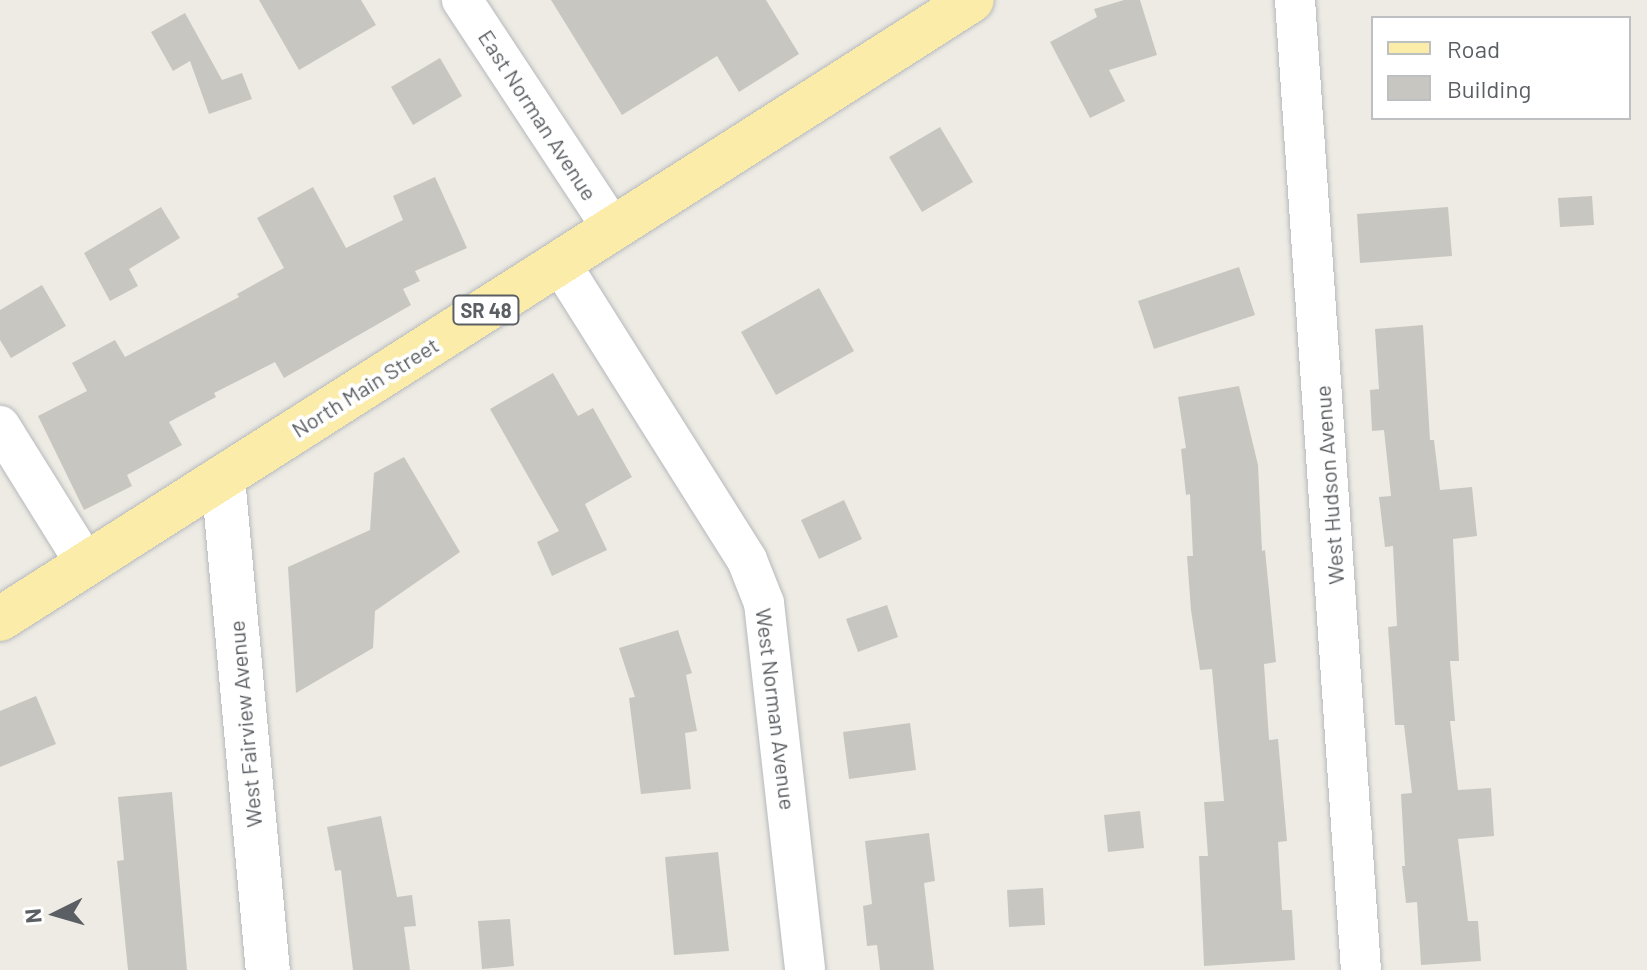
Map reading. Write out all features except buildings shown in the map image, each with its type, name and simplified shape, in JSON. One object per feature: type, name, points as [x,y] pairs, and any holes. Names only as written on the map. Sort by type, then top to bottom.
[{"type":"main road","name":"North Main Street","points":[[0,619],[972,0]]},
{"type":"street","name":"East Norman Avenue","points":[[462,0],[613,229]]},
{"type":"street","name":"West Hudson Avenue","points":[[1295,0],[1361,970]]},
{"type":"street","name":"West Norman Avenue","points":[[560,263],[747,560],[764,603],[805,970]]},
{"type":"street","points":[[0,426],[86,564]]},
{"type":"street","name":"West Fairview Avenue","points":[[223,478],[268,970]]}]
